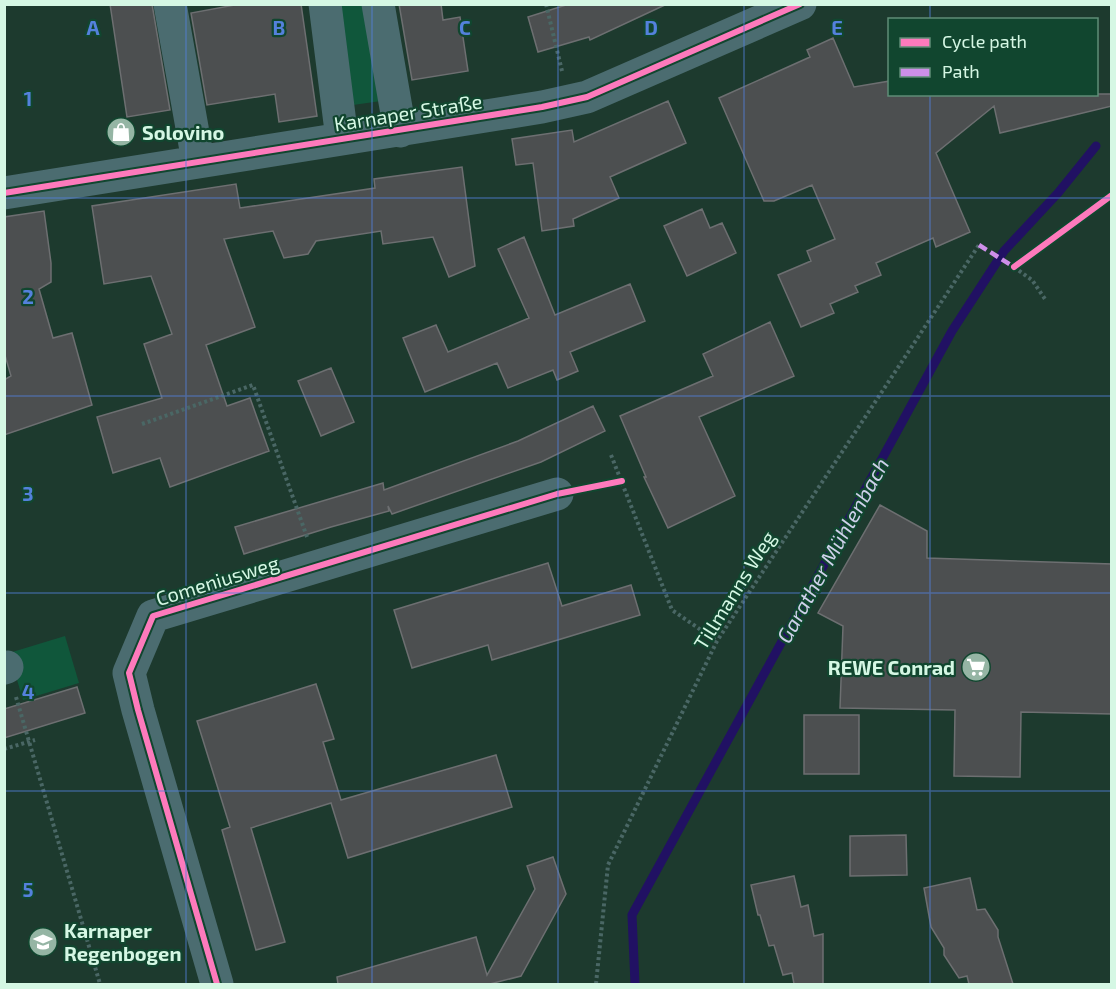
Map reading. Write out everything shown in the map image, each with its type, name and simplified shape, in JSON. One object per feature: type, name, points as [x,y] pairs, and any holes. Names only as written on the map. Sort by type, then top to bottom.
[{"type":"street","points":[[170,4],[198,161]]},
{"type":"street","points":[[325,4],[342,139]]},
{"type":"street","points":[[378,4],[400,130]]},
{"type":"street","name":"Karnaper Straße","points":[[4,193],[587,98],[800,4]]},
{"type":"street","name":"Comeniusweg","points":[[217,984],[129,673],[153,616],[557,494]]},
{"type":"path","points":[[546,4],[563,75]]},
{"type":"path","points":[[1014,267],[1032,280],[1044,299]]},
{"type":"path","points":[[142,424],[253,385],[310,547]]},
{"type":"path","points":[[611,455],[672,610],[717,640]]},
{"type":"path","points":[[611,483],[622,481]]},
{"type":"path","points":[[6,668],[100,984]]},
{"type":"path","points":[[4,749],[35,740]]},
{"type":"green space","points":[[337,5],[366,5],[381,101],[353,105]]},
{"type":"green space","points":[[65,636],[79,683],[23,700],[9,653]]},
{"type":"building","points":[[110,4],[152,4],[170,110],[127,117]]},
{"type":"building","points":[[240,4],[301,4],[317,116],[279,122],[275,94],[207,105],[191,13]]},
{"type":"building","points":[[399,4],[441,4],[443,20],[460,17],[468,71],[412,80]]},
{"type":"building","points":[[569,4],[667,4],[590,40],[589,37],[538,52],[528,17]]},
{"type":"building","points":[[833,38],[854,87],[888,81],[888,96],[1098,96],[1098,94],[1112,94],[1112,106],[1000,133],[994,106],[936,153],[970,232],[936,247],[933,238],[876,263],[881,275],[855,286],[858,292],[830,304],[834,313],[801,327],[778,275],[811,261],[807,251],[835,239],[812,185],[774,201],[764,201],[719,98],[810,57],[807,50]]},
{"type":"building","points":[[668,101],[686,143],[610,177],[619,198],[573,219],[574,226],[542,231],[533,163],[516,165],[512,139],[572,130],[574,142]]},
{"type":"building","points":[[462,167],[475,266],[449,277],[433,237],[383,244],[381,231],[316,241],[308,254],[284,258],[273,231],[224,239],[255,327],[206,345],[227,406],[250,398],[269,451],[170,487],[160,458],[113,473],[97,417],[162,398],[144,344],[172,334],[151,276],[104,284],[92,206],[236,184],[240,208],[375,188],[374,179]]},
{"type":"building","points":[[702,209],[710,228],[722,223],[736,253],[687,276],[664,226]]},
{"type":"building","points":[[44,211],[51,263],[51,282],[39,289],[53,338],[72,333],[92,405],[4,435],[4,380],[11,376],[4,352],[4,217]]},
{"type":"building","points":[[524,237],[555,315],[630,284],[645,321],[570,352],[578,371],[557,380],[553,370],[508,388],[497,363],[425,392],[403,338],[436,325],[448,352],[529,318],[498,249]]},
{"type":"building","points":[[770,322],[794,376],[699,417],[735,496],[668,528],[644,477],[646,477],[620,416],[713,376],[703,354]]},
{"type":"building","points":[[331,368],[354,422],[321,436],[298,381]]},
{"type":"building","points":[[593,406],[605,431],[541,462],[392,514],[388,506],[389,511],[244,554],[235,527],[383,483],[384,490],[518,441]]},
{"type":"building","name":"REWE Conrad","points":[[880,505],[927,531],[927,558],[1112,564],[1112,714],[1021,712],[1020,777],[954,776],[955,710],[840,708],[843,626],[818,613]]},
{"type":"building","points":[[548,563],[562,606],[631,585],[640,615],[492,660],[488,645],[412,668],[394,610]]},
{"type":"building","points":[[316,684],[334,739],[323,742],[341,800],[496,755],[512,807],[348,858],[331,803],[251,828],[285,942],[256,950],[222,830],[230,827],[197,721]]},
{"type":"building","points":[[77,687],[85,713],[4,738],[4,709]]},
{"type":"building","points":[[804,715],[859,715],[859,774],[804,774]]},
{"type":"building","points":[[906,835],[907,875],[850,876],[850,836]]},
{"type":"building","points":[[553,857],[566,894],[521,976],[490,984],[338,984],[337,977],[476,937],[487,975],[535,889],[527,866]]},
{"type":"building","points":[[794,876],[801,907],[808,905],[814,936],[823,934],[823,984],[794,984],[792,973],[783,975],[774,945],[769,946],[760,915],[758,915],[751,885]]},
{"type":"building","points":[[970,878],[977,910],[985,909],[998,930],[998,937],[1013,984],[969,984],[967,976],[959,978],[944,955],[944,948],[931,927],[924,888]]},
{"type":"waterway","name":"Garather Mühlenbach","points":[[635,984],[632,915],[952,331],[1004,251],[1058,193],[1096,146]]},
{"type":"marked path","points":[[979,245],[1014,267],[1017,265]]},
{"type":"cycle path","points":[[4,193],[542,107],[587,97],[800,4]]},
{"type":"cycle path","points":[[1014,267],[1112,195]]},
{"type":"cycle path","points":[[217,984],[129,673],[153,616],[557,494],[622,481]]},
{"type":"place","name":"Solovino","points":[[121,132]]},
{"type":"place","name":"REWE Conrad","points":[[976,667]]},
{"type":"place","name":"Karnaper Regenbogen","points":[[43,942]]}]
